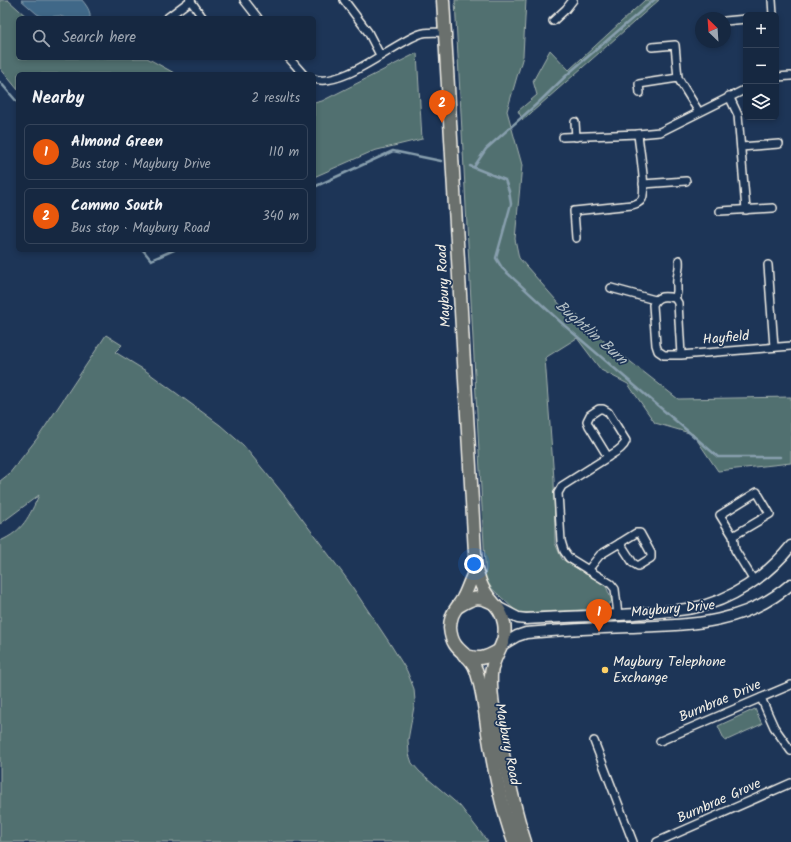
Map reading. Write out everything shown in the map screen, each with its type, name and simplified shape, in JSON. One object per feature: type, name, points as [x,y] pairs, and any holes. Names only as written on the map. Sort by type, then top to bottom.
[{"type":"main road","name":"Maybury Road","points":[[443,0],[476,570],[484,590],[496,606],[504,624],[505,636],[492,666],[491,676],[493,698],[510,789],[525,842]]},
{"type":"main road","name":"Maybury Road","points":[[476,570],[471,578],[467,591],[452,615],[450,626],[454,644],[475,666],[480,680],[488,734],[501,794],[514,842]]},
{"type":"main road","points":[[458,607],[468,600],[476,598],[486,599],[496,606]]},
{"type":"main road","points":[[464,655],[474,658],[482,658],[500,648]]},
{"type":"street","points":[[170,16],[190,0],[202,16]]},
{"type":"street","points":[[244,0],[256,16]]},
{"type":"street","points":[[344,0],[368,32],[380,55]]},
{"type":"street","points":[[553,21],[573,0]]},
{"type":"street","points":[[772,0],[773,12]]},
{"type":"street","points":[[731,20],[743,19]]},
{"type":"street","points":[[316,79],[328,81],[337,78],[368,64],[380,55],[421,33],[445,32]]},
{"type":"street","points":[[652,47],[675,41],[678,78],[699,112]]},
{"type":"street","points":[[291,60],[301,72]]},
{"type":"street","points":[[779,75],[791,76]]},
{"type":"street","points":[[640,93],[639,84],[678,78]]},
{"type":"street","points":[[563,137],[660,132],[743,90]]},
{"type":"street","points":[[729,96],[738,115],[746,210]]},
{"type":"street","points":[[575,122],[576,137]]},
{"type":"street","points":[[576,238],[574,211],[640,203],[643,197],[643,184],[638,134]]},
{"type":"street","points":[[741,147],[779,144]]},
{"type":"street","points":[[643,184],[686,181]]},
{"type":"street","points":[[720,211],[773,208]]},
{"type":"street","points":[[679,260],[680,269],[676,280],[677,295],[675,298],[678,303],[681,355]]},
{"type":"street","points":[[768,265],[774,347]]},
{"type":"street","points":[[611,288],[655,300],[661,297],[675,298]]},
{"type":"street","name":"Hayfield","points":[[655,300],[653,305],[656,345],[658,351],[664,355],[681,355],[791,346]]},
{"type":"street","points":[[608,457],[587,421],[590,415],[603,409],[608,412],[626,441],[620,449],[608,457],[562,486],[558,493],[561,541],[564,551],[569,558],[611,584],[615,589],[618,615]]},
{"type":"street","points":[[733,536],[770,514],[757,492],[720,515],[733,536],[735,550],[754,581]]},
{"type":"street","points":[[588,570],[600,555],[620,542],[636,533],[640,533],[651,553],[651,558],[638,566],[633,563],[620,542]]},
{"type":"street","name":"Maybury Drive","points":[[496,606],[518,618],[526,619],[667,612],[694,608],[730,595],[754,581],[777,562],[791,546]]},
{"type":"street","name":"Maybury Drive","points":[[500,648],[517,636],[526,633],[673,626],[722,619],[755,608],[780,594],[791,584]]},
{"type":"street","name":"Burnbrae Drive","points":[[660,741],[791,685]]},
{"type":"street","points":[[761,698],[774,728],[791,751]]},
{"type":"street","points":[[594,741],[632,842]]},
{"type":"street","name":"Burnbrae Grove","points":[[657,842],[791,783]]},
{"type":"green space","points":[[0,0],[8,0],[26,16],[16,16],[16,60],[151,60],[172,72],[16,72],[16,88],[0,68]]},
{"type":"green space","points":[[455,0],[526,0],[523,56],[507,111],[522,165],[515,239],[519,258],[563,308],[575,313],[590,330],[678,399],[791,397],[791,463],[718,471],[693,434],[655,423],[628,384],[601,370],[577,338],[545,358],[554,479],[555,543],[562,559],[606,586],[612,601],[603,609],[518,613],[486,583]]},
{"type":"green space","points":[[645,0],[659,0],[523,120],[518,111],[537,95],[533,81],[550,50],[569,70]]},
{"type":"green space","points":[[417,53],[422,139],[373,151],[316,176],[316,102],[322,101]]},
{"type":"green space","points":[[106,335],[122,345],[115,352],[146,371],[220,425],[243,445],[285,496],[347,579],[407,671],[414,689],[415,701],[408,740],[409,754],[412,763],[420,772],[460,806],[488,842],[0,842],[0,541],[20,528],[28,517],[39,495],[0,524],[0,481],[9,474],[39,436]]},
{"type":"green space","points":[[755,709],[762,724],[725,741],[718,726]]},
{"type":"water","points":[[21,0],[82,0],[87,6],[90,16],[41,16]]},
{"type":"waterway","points":[[474,167],[486,149],[569,73],[654,0]]},
{"type":"waterway","name":"Bughtlin Burn","points":[[0,82],[16,101]]},
{"type":"waterway","name":"Bughtlin Burn","points":[[316,186],[393,151],[441,161]]},
{"type":"waterway","name":"Bughtlin Burn","points":[[470,166],[505,180],[509,191],[511,204],[496,258],[502,268],[565,326],[718,457],[780,457]]},
{"type":"waterway","name":"Bughtlin Burn","points":[[145,252],[151,260],[169,252]]},
{"type":"place","name":"Cammo South","points":[[442,123]]},
{"type":"place","name":"Almond Green","points":[[599,632]]},
{"type":"place","name":"Maybury Telephone Exchange","points":[[605,670]]}]
